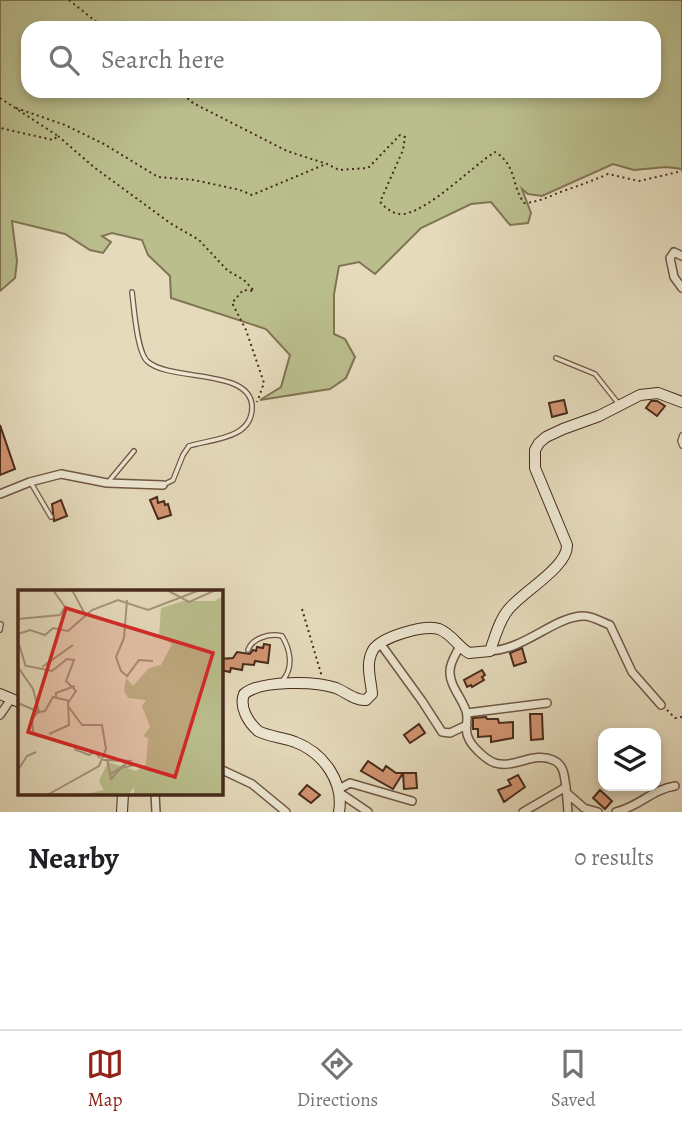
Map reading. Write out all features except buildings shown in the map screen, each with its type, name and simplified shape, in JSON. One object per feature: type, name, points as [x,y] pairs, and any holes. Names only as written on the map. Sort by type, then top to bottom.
[{"type":"street","points":[[682,256],[674,252],[670,258],[674,277],[682,288]]},
{"type":"street","points":[[490,651],[508,609],[555,567],[567,551],[567,545],[537,475],[535,450],[546,437],[650,393],[667,395],[682,402]]},
{"type":"street","points":[[0,494],[61,474],[107,483],[163,485]]},
{"type":"street","points":[[368,812],[340,791],[329,768],[311,751],[296,742],[261,733],[250,723],[243,705],[244,694],[254,688],[280,685],[322,685],[337,688],[362,700],[370,697],[372,689],[368,667],[372,651],[380,643],[408,632],[432,628],[450,635],[460,646],[473,654],[515,647],[566,620],[584,616],[610,625],[632,673],[661,705]]},
{"type":"street","points":[[380,643],[442,732],[450,733],[467,725]]},
{"type":"street","points":[[460,646],[451,664],[450,675],[467,713],[468,738],[488,759],[506,764],[534,759],[553,760],[562,768],[568,812]]},
{"type":"street","points":[[0,695],[17,701]]},
{"type":"street","points":[[0,715],[17,701]]},
{"type":"street","points":[[467,713],[547,703]]},
{"type":"street","points":[[222,770],[253,784],[286,812]]},
{"type":"street","points":[[338,812],[340,791],[350,783],[412,801]]},
{"type":"street","points":[[616,812],[636,805],[665,788],[675,786]]},
{"type":"street","points":[[523,812],[567,791]]},
{"type":"street","points":[[567,791],[584,808],[598,812]]},
{"type":"street","points":[[122,812],[123,794]]},
{"type":"street","points":[[153,794],[156,812]]},
{"type":"lane","points":[[132,292],[142,352],[148,362],[177,373],[219,379],[235,385],[249,396],[251,412],[242,427],[223,440],[189,446],[173,480],[163,485]]},
{"type":"lane","points":[[556,358],[596,374],[620,405]]},
{"type":"lane","points":[[682,435],[682,446]]},
{"type":"lane","points":[[107,483],[134,451]]},
{"type":"lane","points":[[30,482],[51,517]]},
{"type":"lane","points":[[0,630],[1,625]]},
{"type":"lane","points":[[248,650],[253,641],[272,635],[282,636],[286,643],[290,670],[280,685]]},
{"type":"path","points":[[69,0],[94,21]]},
{"type":"path","points":[[0,98],[58,136],[106,176],[170,223],[199,240],[228,271],[244,280],[254,291],[243,290],[232,303],[246,330],[264,383],[261,395],[251,412]]},
{"type":"path","points":[[187,98],[287,151],[339,170],[368,168],[400,135],[405,136],[403,150],[380,202],[390,212],[403,214],[430,202],[495,152],[509,166],[516,179],[517,192],[524,203],[548,199],[595,182],[608,174],[639,181],[682,171]]},
{"type":"path","points":[[16,108],[104,144],[158,177],[194,180],[252,195],[327,164]]},
{"type":"path","points":[[0,128],[53,140],[58,136]]},
{"type":"path","points":[[302,609],[322,674],[322,685]]},
{"type":"path","points":[[661,705],[675,718],[682,718]]},
{"type":"green space","points":[[0,0],[682,0],[682,169],[666,167],[634,170],[613,164],[542,196],[528,194],[522,189],[531,213],[528,223],[510,225],[491,202],[471,204],[421,228],[375,274],[359,262],[339,266],[334,294],[334,334],[345,339],[355,357],[346,378],[330,389],[260,400],[281,387],[290,355],[266,329],[171,298],[170,276],[148,255],[142,240],[112,233],[102,236],[111,242],[103,253],[90,250],[65,234],[12,221],[17,261],[15,278],[0,291]]}]
